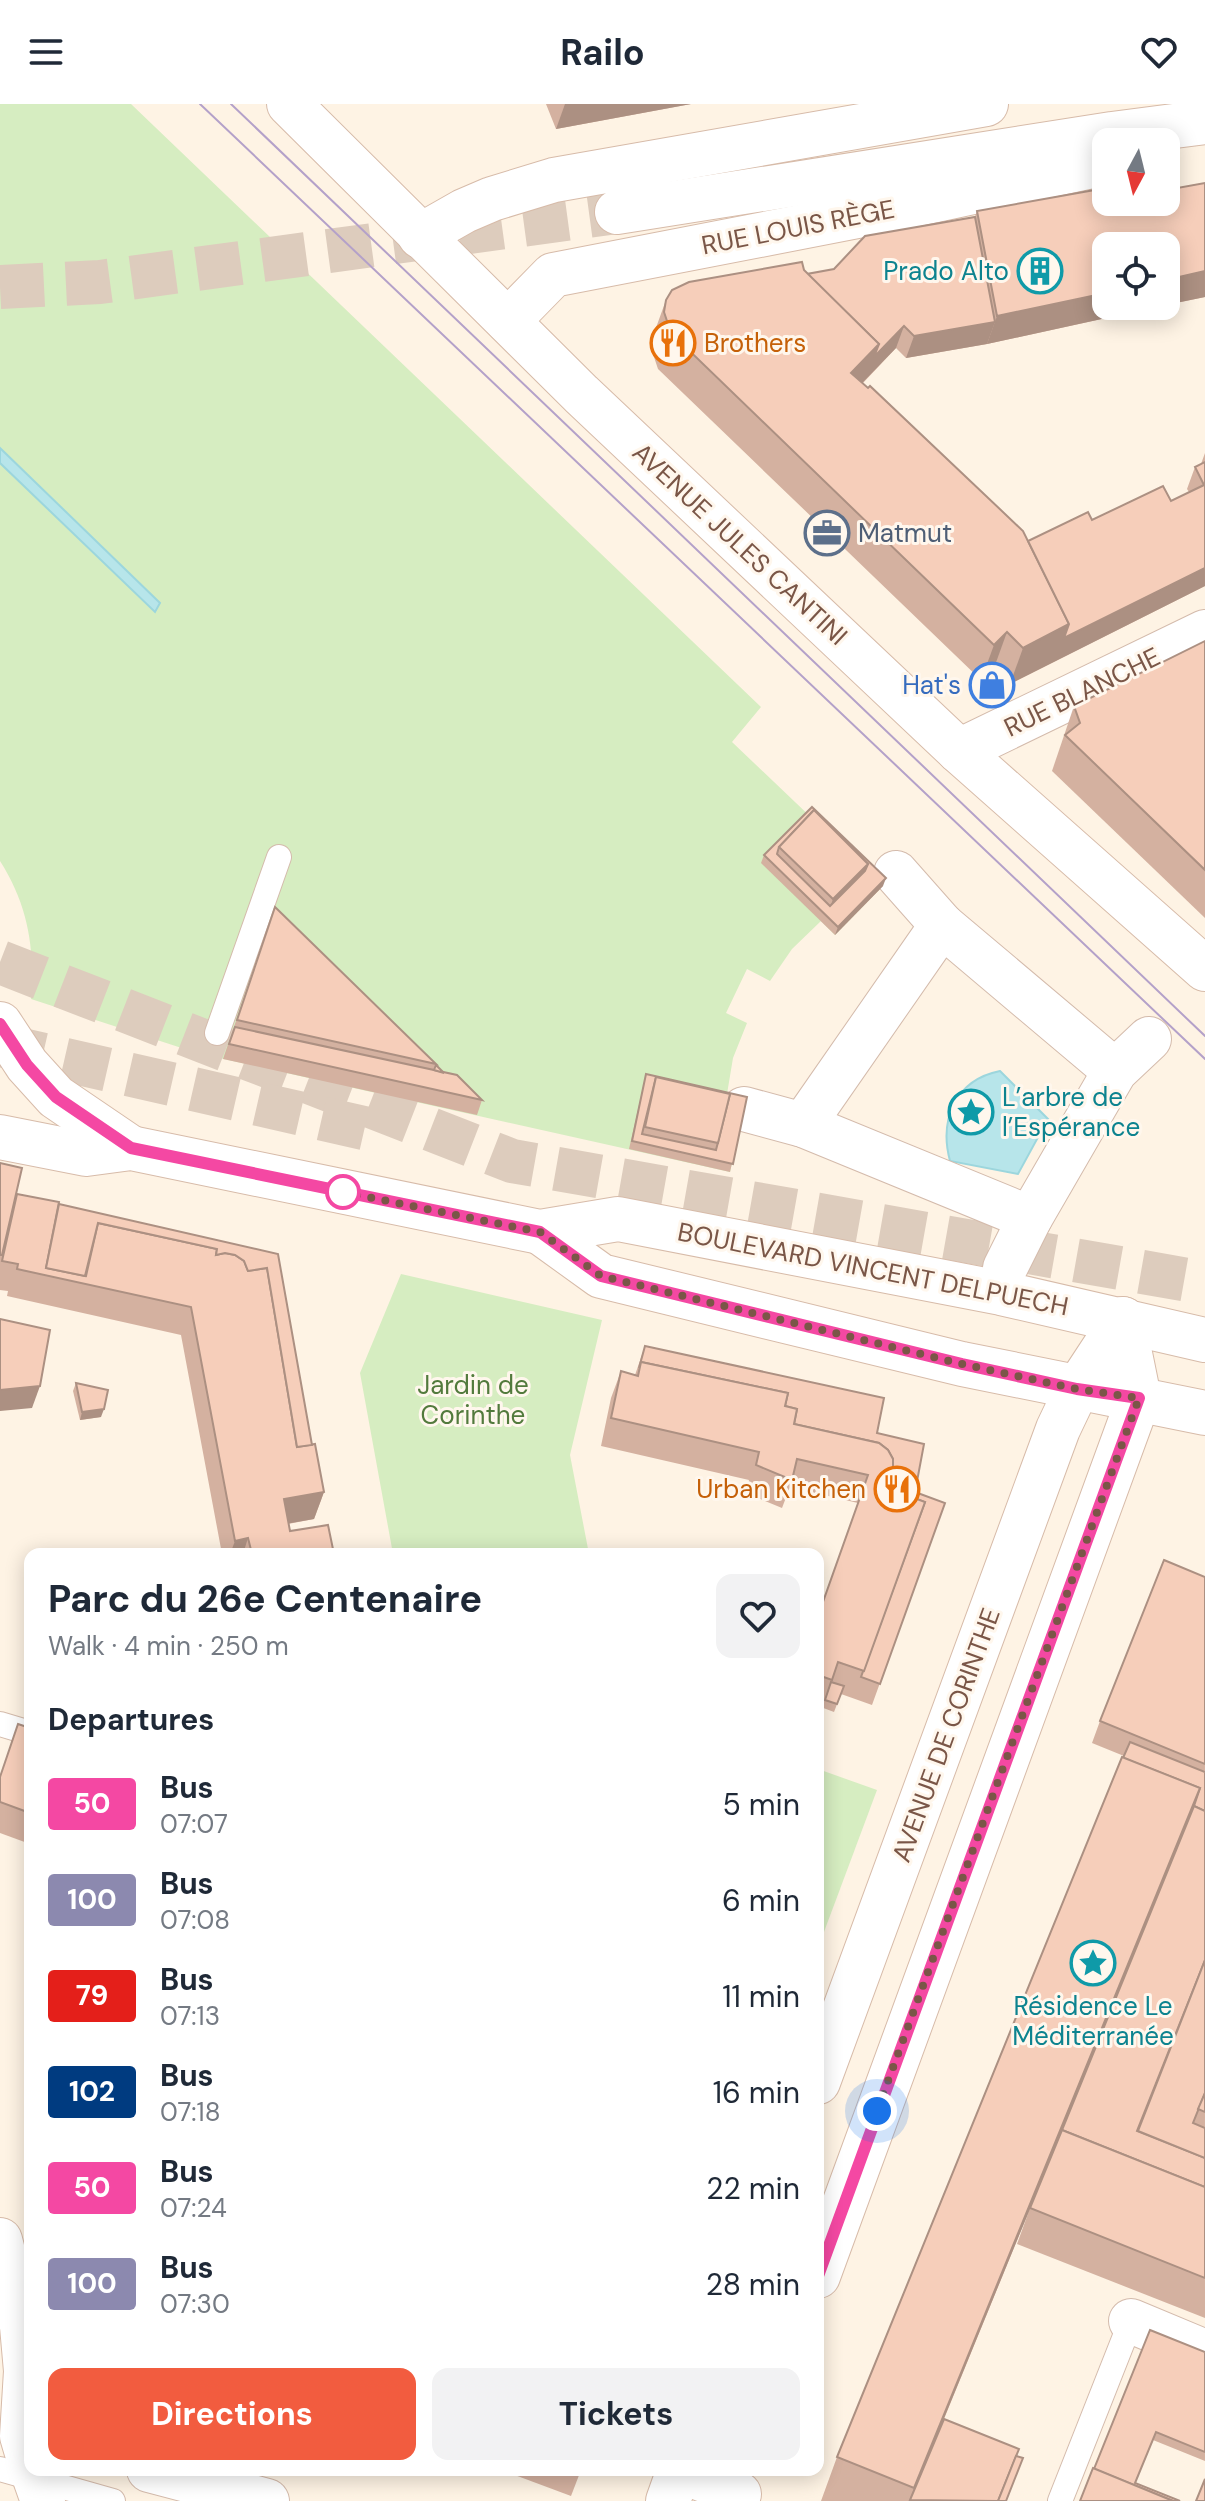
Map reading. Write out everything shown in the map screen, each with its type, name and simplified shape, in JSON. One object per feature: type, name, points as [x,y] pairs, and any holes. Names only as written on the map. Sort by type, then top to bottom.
[{"type":"main road","name":"AVENUE JULES CANTINI","points":[[289,104],[565,380],[959,751],[1205,969]]},
{"type":"main road","points":[[420,236],[478,205],[554,180],[986,104]]},
{"type":"main road","name":"RUE LOUIS RÈGE","points":[[1123,104],[616,200],[1205,122]]},
{"type":"main road","points":[[1180,141],[1205,133]]},
{"type":"main road","name":"RUE LOUIS RÈGE","points":[[508,321],[553,275],[899,208],[1092,166]]},
{"type":"main road","name":"RUE BLANCHE","points":[[959,751],[1205,632]]},
{"type":"main road","points":[[896,873],[942,925],[1115,1071]]},
{"type":"main road","points":[[803,1125],[942,925]]},
{"type":"main road","name":"BOULEVARD VINCENT DELPUECH","points":[[0,1024],[27,1065],[56,1097],[131,1148]]},
{"type":"main road","points":[[1005,1268],[1030,1218],[1115,1071],[1149,1039]]},
{"type":"main road","points":[[744,1109],[803,1125],[1030,1218]]},
{"type":"main road","name":"BOULEVARD VINCENT DELPUECH","points":[[0,1137],[86,1154],[131,1148],[540,1232],[618,1219],[1123,1319],[1205,1340]]},
{"type":"main road","name":"BOULEVARD VINCENT DELPUECH","points":[[540,1232],[601,1276],[962,1364],[1205,1413]]},
{"type":"main road","points":[[824,2260],[1139,1398],[1123,1319]]},
{"type":"main road","name":"AVENUE DE CORINTHE","points":[[824,2066],[1058,1429],[1077,1389],[1123,1319]]},
{"type":"main road","points":[[0,2240],[6,2296],[22,2326],[24,2342]]},
{"type":"main road","points":[[1131,2321],[1198,2349]]},
{"type":"main road","points":[[21,2461],[24,2400]]},
{"type":"main road","points":[[172,2476],[267,2501]]},
{"type":"main road","points":[[668,2501],[677,2476]]},
{"type":"main road","points":[[698,2476],[745,2491]]},
{"type":"lane","points":[[217,1033],[279,857]]},
{"type":"lane","points":[[0,1724],[24,1731]]},
{"type":"lane","points":[[1060,2501],[1131,2321]]},
{"type":"lane","points":[[56,2476],[113,2501]]},
{"type":"green space","points":[[0,104],[131,104],[761,707],[732,742],[883,886],[835,935],[821,921],[792,949],[770,981],[747,969],[726,1013],[747,1023],[733,1058],[726,1100],[745,1105],[730,1172],[197,1053],[31,999],[32,962],[28,927],[10,877],[0,861]]},
{"type":"green space","name":"Jardin de Corinthe","points":[[401,1274],[602,1320],[570,1455],[588,1548],[392,1548],[360,1373]]},
{"type":"green space","points":[[824,1771],[877,1790],[824,1932]]},
{"type":"water","points":[[0,448],[160,603],[155,612],[0,463]]},
{"type":"water","points":[[1000,1071],[1048,1119],[1018,1174],[950,1161],[947,1146],[949,1117],[954,1104],[972,1083]]},
{"type":"building","points":[[1205,183],[1205,271],[1180,277],[1180,232],[1092,232],[1092,296],[997,316],[977,211],[1092,190],[1092,216],[1180,216],[1180,187]]},
{"type":"building","points":[[975,217],[995,322],[914,336],[904,326],[874,357],[879,344],[807,274],[834,269],[865,236]]},
{"type":"building","points":[[802,262],[804,270],[879,344],[851,373],[868,388],[870,386],[1023,531],[1069,624],[1023,648],[1007,632],[994,645],[671,333],[664,312],[672,290],[689,282]]},
{"type":"building","points":[[1205,462],[1205,568],[1064,638],[1069,624],[1028,541],[1088,512],[1092,520],[1163,486],[1171,501],[1204,485],[1195,467]]},
{"type":"building","points":[[1205,641],[1205,870],[1065,735],[1080,723],[1074,706]]},
{"type":"building","points":[[812,807],[886,878],[838,927],[764,855]],"holes":[[[814,810],[868,864],[865,871],[830,906],[777,854],[779,847]]]},
{"type":"building","points":[[814,810],[868,864],[833,899],[779,847]]},
{"type":"building","points":[[275,907],[436,1064],[237,1020]]},
{"type":"building","points":[[235,1027],[457,1075],[482,1100],[229,1044]]},
{"type":"building","points":[[646,1074],[747,1097],[733,1164],[632,1141]],"holes":[[[656,1077],[730,1094],[716,1150],[642,1134]]]},
{"type":"building","points":[[656,1077],[730,1094],[718,1143],[645,1127]]},
{"type":"building","points":[[0,1163],[22,1168],[2,1255],[0,1255]]},
{"type":"building","points":[[17,1194],[59,1202],[46,1268],[86,1276],[98,1223],[217,1249],[216,1255],[235,1255],[244,1261],[248,1271],[267,1268],[297,1447],[315,1444],[324,1492],[284,1499],[290,1531],[328,1525],[333,1548],[250,1548],[248,1538],[235,1541],[191,1307],[17,1269],[18,1264],[2,1261]]},
{"type":"building","points":[[59,1204],[278,1254],[312,1445],[297,1447],[267,1268],[248,1271],[244,1261],[235,1255],[216,1255],[217,1249],[98,1223],[85,1276],[46,1268]]},
{"type":"building","points":[[0,1319],[50,1330],[40,1386],[0,1390]]},
{"type":"building","points":[[645,1346],[884,1398],[877,1433],[924,1444],[915,1492],[945,1503],[880,1684],[861,1677],[925,1502],[890,1489],[893,1459],[879,1443],[794,1424],[797,1409],[785,1406],[788,1393],[641,1362],[639,1368]]},
{"type":"building","points":[[641,1362],[788,1393],[785,1406],[797,1409],[794,1424],[879,1443],[888,1450],[893,1459],[890,1489],[925,1502],[864,1671],[838,1662],[832,1680],[824,1677],[824,1599],[868,1475],[797,1459],[792,1480],[756,1465],[759,1452],[611,1418],[621,1371],[638,1376]]},
{"type":"building","points":[[76,1383],[108,1390],[104,1409],[82,1412]]},
{"type":"building","points":[[1164,1560],[1205,1577],[1205,1764],[1100,1721]]},
{"type":"building","points":[[831,1682],[844,1686],[837,1704],[825,1700]]},
{"type":"building","points":[[18,1724],[24,1726],[24,1811],[0,1802],[0,1777]]},
{"type":"building","points":[[1130,1742],[1205,1772],[1205,1811],[1194,1806],[1200,1788],[1123,1758]]},
{"type":"building","points":[[1122,1757],[1200,1788],[914,2488],[837,2457]]},
{"type":"building","points":[[1194,1806],[1205,1811],[1205,1960],[1137,2131],[1205,2158],[1205,2187],[1062,2130]]},
{"type":"building","points":[[1205,1960],[1205,2093],[1193,2123],[1205,2128],[1205,2158],[1138,2131]]},
{"type":"building","points":[[1205,2093],[1205,2112],[1198,2109]]},
{"type":"building","points":[[1062,2130],[1205,2187],[1205,2278],[1030,2208]]},
{"type":"building","points":[[1150,2330],[1205,2352],[1205,2452],[1156,2432],[1135,2483],[1180,2501],[1173,2501],[1094,2469]]},
{"type":"building","points":[[944,2419],[1019,2449],[998,2501],[910,2500]]},
{"type":"building","points":[[1016,2456],[1023,2458],[1006,2501],[998,2501]]},
{"type":"building","points":[[1093,2468],[1173,2501],[1080,2501]]},
{"type":"building","points":[[1205,2479],[1205,2501],[1196,2501]]},
{"type":"tunnel","points":[[0,287],[100,282],[617,212]]},
{"type":"tunnel","points":[[0,962],[512,1161],[1205,1283]]},
{"type":"tunnel","points":[[0,1045],[368,1129]]},
{"type":"tram line","points":[[200,104],[1205,1059]]},
{"type":"tram line","points":[[231,104],[1205,1036]]},
{"type":"bus line","name":"50","points":[[0,1024],[27,1065],[56,1097],[131,1148],[540,1232],[601,1276],[962,1364],[1077,1389],[1139,1398],[824,2259]]},
{"type":"place","name":"Prado Alto","points":[[1040,271]]},
{"type":"place","name":"Brothers","points":[[673,343]]},
{"type":"place","name":"Matmut","points":[[827,533]]},
{"type":"place","name":"Hat's","points":[[992,685]]},
{"type":"place","name":"L’arbre de l’Espérance","points":[[971,1112]]},
{"type":"place","name":"Urban Kitchen","points":[[897,1489]]},
{"type":"place","name":"Résidence Le Méditerranée","points":[[1093,1963]]},
{"type":"route","points":[[343,1192],[540,1232],[601,1276],[962,1364],[1077,1389],[1139,1398],[877,2111]]}]
